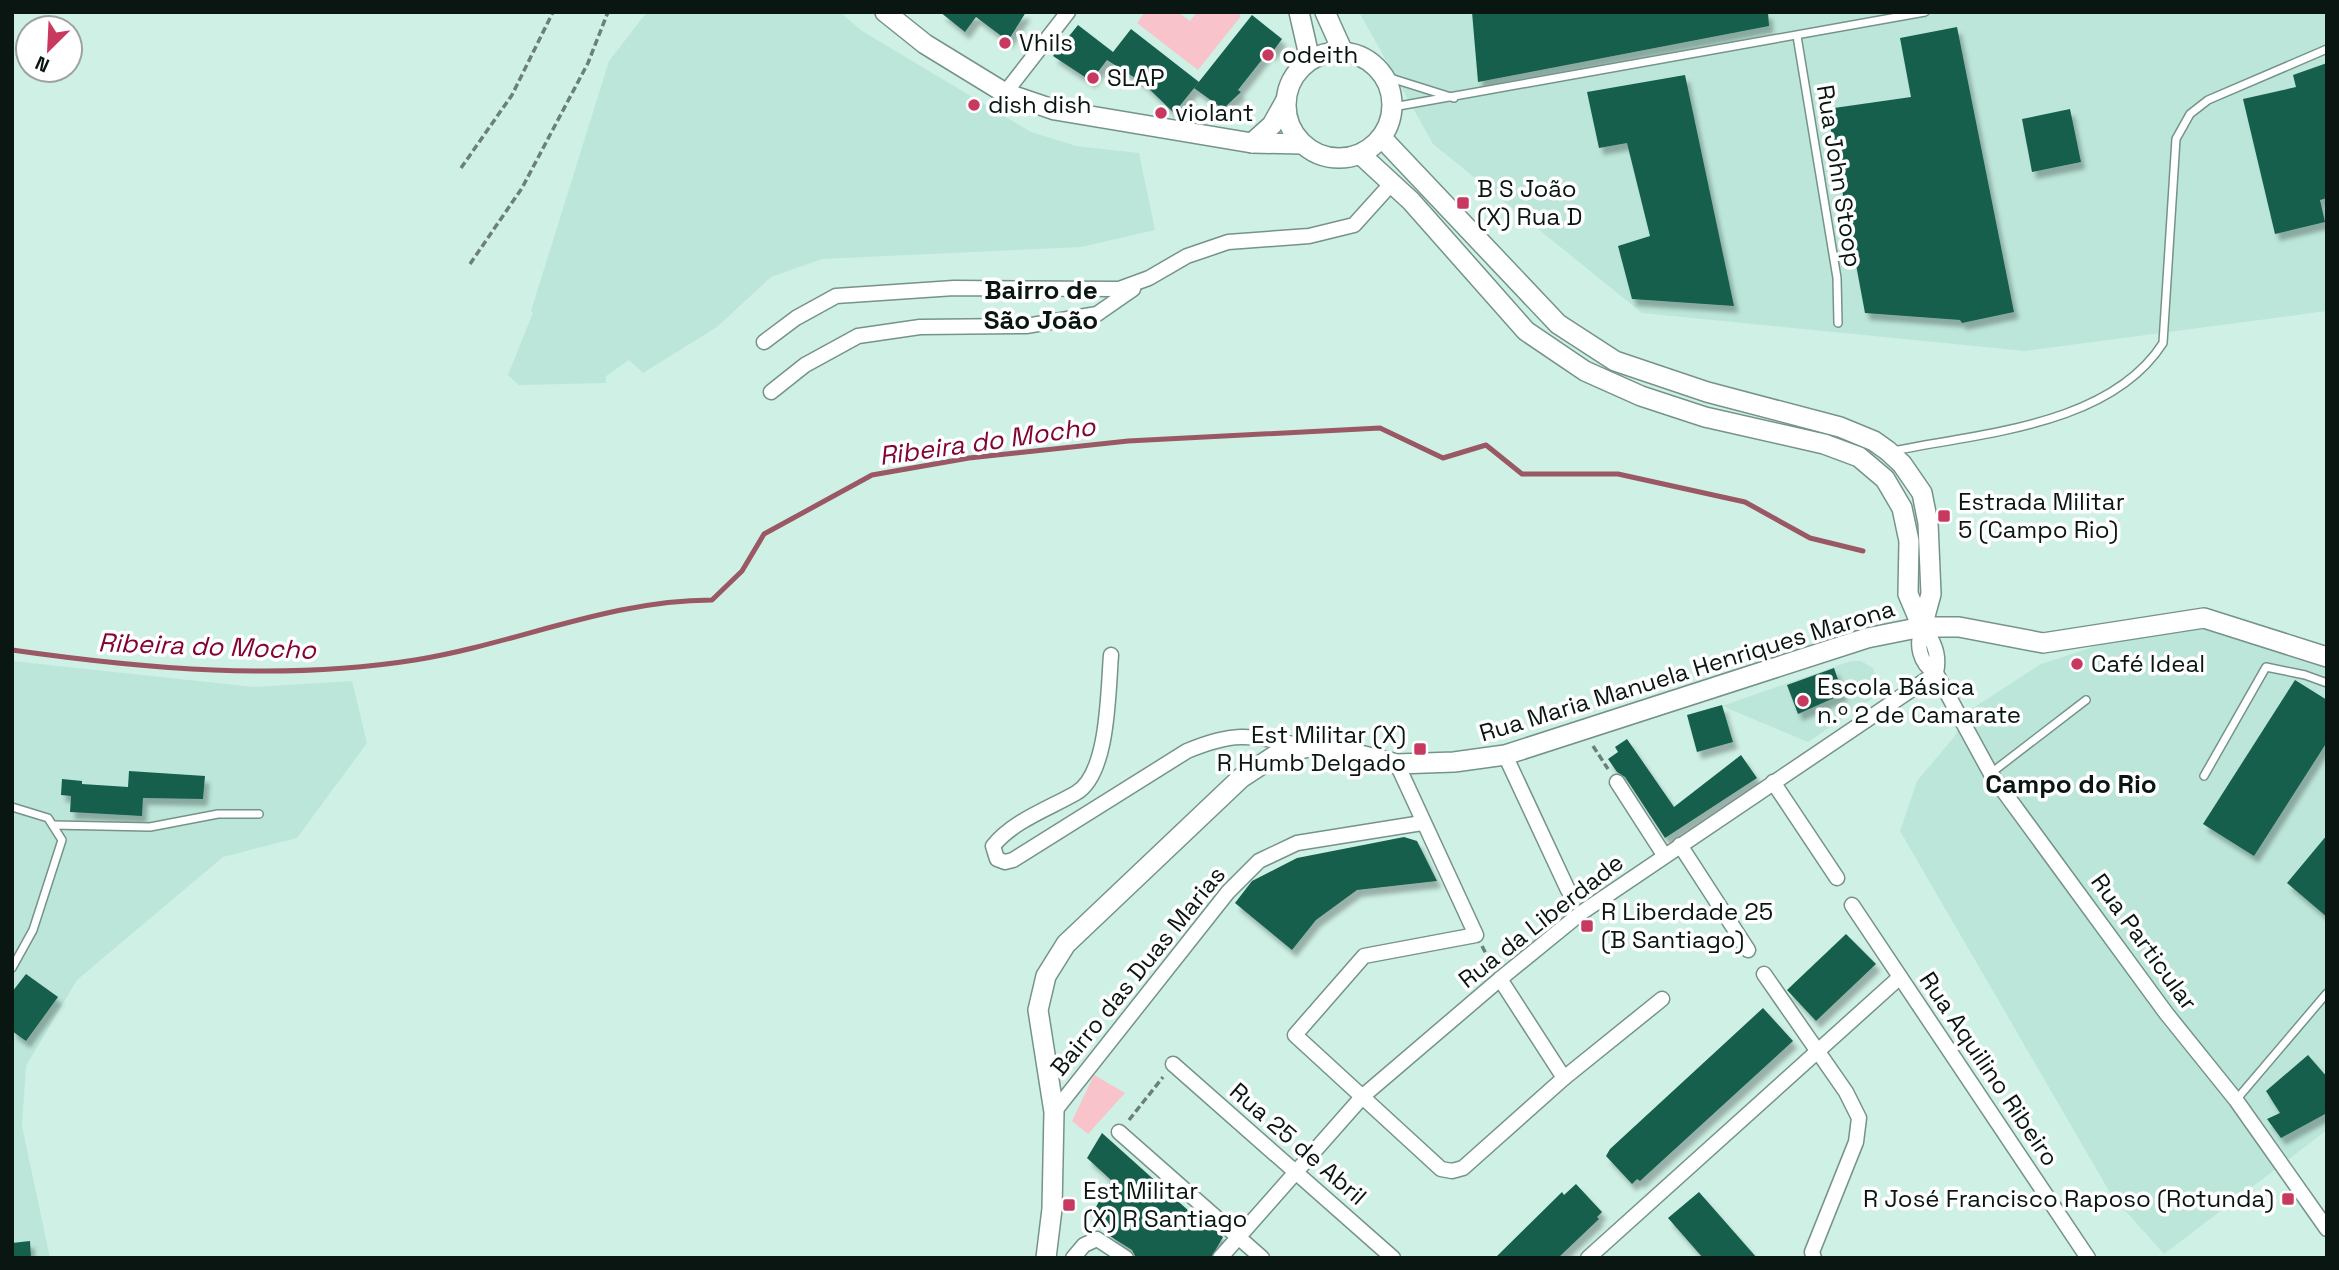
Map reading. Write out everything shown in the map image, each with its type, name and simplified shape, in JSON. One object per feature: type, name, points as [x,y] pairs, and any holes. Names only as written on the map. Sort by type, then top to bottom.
[{"type":"street","points":[[885,12],[925,44],[1005,93],[1055,110],[1252,143],[1302,144]]},
{"type":"street","points":[[1005,93],[1068,12]]},
{"type":"street","points":[[1299,12],[1310,60]]},
{"type":"street","points":[[1325,12],[1343,52]]},
{"type":"street","points":[[1252,143],[1272,125],[1286,100],[1296,73],[1310,60],[1343,52],[1371,62],[1384,76],[1391,91],[1393,107],[1382,138],[1360,155],[1340,159],[1320,155],[1302,144],[1290,127],[1286,100]]},
{"type":"street","points":[[1382,138],[1558,324],[1615,361],[1707,392],[1840,427],[1874,441],[1888,451],[1902,464],[1922,493],[1928,523],[1931,594],[1922,627]]},
{"type":"street","points":[[1360,155],[1411,201],[1526,331],[1585,371],[1641,396],[1705,417],[1824,444],[1859,457],[1885,479],[1902,508],[1909,541],[1908,594],[1922,627]]},
{"type":"street","points":[[771,392],[805,365],[858,336],[920,327],[1026,326],[1097,314],[1186,256],[1228,242],[1309,236],[1354,225],[1391,184]]},
{"type":"street","points":[[764,342],[796,318],[836,296],[954,288],[1119,289],[1149,278]]},
{"type":"street","name":"Rua Maria Manuela Henriques Marona","points":[[1046,1258],[1052,1209],[1054,1112],[1038,1010],[1046,976],[1066,944],[1241,778],[1276,755],[1308,747],[1343,751],[1397,764],[1454,762],[1505,754],[1867,638],[1922,627],[1959,627],[2043,643],[2204,618],[2327,657]]},
{"type":"street","name":"Rua Particular","points":[[1922,627],[1933,639],[1938,664],[1936,673],[1991,774],[2166,1013],[2236,1100],[2327,1229]]},
{"type":"street","points":[[1111,655],[1105,716],[1094,773],[1079,792],[1004,834],[993,846],[997,859],[1005,862],[1013,860],[1187,751],[1215,740],[1245,734],[1308,747]]},
{"type":"street","name":"Rua da Liberdade","points":[[1220,1258],[1363,1096],[1500,979],[1581,914],[1664,855],[1936,673]]},
{"type":"street","points":[[1505,754],[1568,890]]},
{"type":"street","points":[[1397,764],[1476,935],[1364,956],[1295,1035],[1441,1169],[1452,1171],[1463,1168],[1564,1078],[1662,999]]},
{"type":"street","points":[[1617,782],[1664,855]]},
{"type":"street","points":[[1773,782],[1837,878]]},
{"type":"street","name":"Bairro das Duas Marias","points":[[1054,1112],[1228,891],[1259,861],[1297,843],[1422,823]]},
{"type":"street","points":[[1680,845],[1748,950]]},
{"type":"street","name":"Rua Aquilino Ribeiro","points":[[1852,905],[2088,1258]]},
{"type":"street","points":[[1764,974],[1846,1092],[1859,1118],[1856,1142],[1812,1256]]},
{"type":"street","points":[[1588,1258],[1900,977]]},
{"type":"street","points":[[1500,979],[1564,1078]]},
{"type":"street","name":"Rua 25 de Abril","points":[[1173,1064],[1392,1258]]},
{"type":"street","points":[[1119,1132],[1262,1258]]},
{"type":"street","points":[[1073,1258],[1084,1245],[1097,1238],[1126,1258]]},
{"type":"lane","points":[[1393,107],[1925,12]]},
{"type":"lane","name":"Rua John Stoop","points":[[1797,36],[1837,278],[1839,323]]},
{"type":"lane","points":[[1888,451],[2032,423],[2096,401],[2125,385],[2143,370],[2162,343],[2176,139],[2184,122],[2208,100],[2327,49]]},
{"type":"lane","points":[[1384,76],[1454,98]]},
{"type":"lane","points":[[2204,776],[2266,667],[2305,675],[2327,683]]},
{"type":"lane","points":[[1991,774],[2086,700]]},
{"type":"lane","points":[[12,807],[48,818],[62,840],[33,930],[12,968]]},
{"type":"lane","points":[[53,825],[150,827],[218,814],[259,814]]},
{"type":"lane","points":[[2236,1100],[2327,993]]},
{"type":"path","points":[[461,168],[512,94],[552,12]]},
{"type":"path","points":[[470,264],[522,188],[588,63],[608,12]]},
{"type":"path","points":[[1583,730],[1617,782]]},
{"type":"path","points":[[1476,935],[1500,979]]},
{"type":"path","points":[[1119,1132],[1173,1064]]},
{"type":"shaded area","points":[[647,12],[840,12],[862,31],[1031,132],[1076,146],[1139,153],[1155,230],[1081,247],[822,259],[771,277],[717,327],[643,373],[629,360],[606,376],[606,383],[519,385],[508,375],[533,313],[531,311],[609,61]]},
{"type":"shaded area","points":[[1145,12],[1178,12],[1190,21],[1197,12],[1236,12],[1241,16],[1198,70],[1137,23]]},
{"type":"shaded area","points":[[1359,12],[2327,12],[2327,311],[2025,351],[1642,313],[1433,144]]},
{"type":"shaded area","points":[[2209,627],[2327,665],[2327,1130],[2164,1254],[2112,1196],[1900,831],[1917,781],[1954,737],[1970,710],[2041,664],[2120,638],[2169,629]]},
{"type":"shaded area","points":[[12,661],[254,687],[352,681],[367,743],[297,838],[223,857],[77,980],[26,1066],[22,1126],[50,1258],[12,1258]]},
{"type":"shaded area","name":"Escola Básica n.º 2 de Camarate","points":[[1851,661],[1861,661],[1873,668],[1877,679],[1876,696],[1808,742],[1722,706]]},
{"type":"shaded area","points":[[1094,1075],[1125,1093],[1088,1134],[1072,1121]]},
{"type":"building","points":[[940,12],[1026,12],[1008,41],[976,17],[965,32]]},
{"type":"building","points":[[1472,12],[1768,12],[1769,26],[1478,82]]},
{"type":"building","points":[[1252,15],[1282,39],[1271,54],[1268,52],[1238,90],[1241,92],[1223,109],[1194,88]]},
{"type":"building","points":[[1078,25],[1113,52],[1131,29],[1199,82],[1174,113],[1143,83],[1107,60],[1091,81],[1053,56]]},
{"type":"building","points":[[1957,27],[2014,312],[1962,323],[1960,320],[1865,313],[1827,109],[1911,97],[1900,38]]},
{"type":"building","points":[[2327,63],[2327,198],[2320,200],[2325,222],[2275,234],[2243,99],[2296,87],[2293,75]]},
{"type":"building","points":[[1685,75],[1734,306],[1632,299],[1618,246],[1650,236],[1627,143],[1599,148],[1587,92]]},
{"type":"building","points":[[2070,109],[2081,162],[2032,172],[2022,119]]},
{"type":"building","points":[[1834,668],[1843,694],[1798,714],[1787,685]]},
{"type":"building","points":[[2295,680],[2327,700],[2327,742],[2254,856],[2203,824]]},
{"type":"building","points":[[1722,705],[1733,742],[1697,752],[1687,715]]},
{"type":"building","points":[[1627,739],[1674,807],[1741,755],[1757,778],[1665,838],[1625,777],[1617,772],[1608,759],[1618,752],[1615,747]]},
{"type":"building","points":[[129,771],[205,776],[203,799],[143,798],[142,816],[70,812],[71,796],[61,795],[62,779],[82,781],[82,784],[128,787]]},
{"type":"building","points":[[2327,835],[2327,917],[2287,883]]},
{"type":"building","points":[[1404,837],[1417,841],[1437,881],[1357,890],[1316,920],[1292,950],[1235,903],[1252,881],[1297,858]]},
{"type":"building","points":[[1846,934],[1876,964],[1816,1021],[1787,990]]},
{"type":"building","points":[[26,974],[58,997],[26,1041],[12,1031],[12,992]]},
{"type":"building","points":[[1763,1008],[1793,1041],[1640,1181],[1637,1179],[1632,1184],[1606,1156],[1610,1149]]},
{"type":"building","points":[[2308,1055],[2327,1077],[2327,1113],[2281,1138],[2267,1119],[2280,1113],[2266,1091]]},
{"type":"building","points":[[1102,1133],[1190,1212],[1192,1209],[1223,1237],[1211,1258],[1136,1258],[1132,1250],[1108,1235],[1112,1230],[1092,1214],[1111,1180],[1087,1158]]},
{"type":"building","points":[[1576,1184],[1602,1212],[1597,1217],[1599,1219],[1558,1258],[1495,1258],[1562,1192],[1564,1195]]},
{"type":"building","points":[[1699,1192],[1757,1258],[1703,1258],[1668,1218]]},
{"type":"building","points":[[30,1241],[31,1258],[12,1258],[12,1243]]},
{"type":"waterway","name":"Ribeira do Mocho","points":[[12,650],[112,663],[214,670],[315,670],[415,660],[636,607],[712,600],[742,571],[764,534],[872,475],[969,458],[1128,441],[1380,428],[1443,458],[1486,445],[1522,474],[1618,474],[1745,502],[1810,538],[1863,551]]},
{"type":"place","name":"Vhils","points":[[1005,43]]},
{"type":"place","name":"odeith","points":[[1268,55]]},
{"type":"place","name":"SLAP","points":[[1093,78]]},
{"type":"place","name":"dish dish","points":[[974,105]]},
{"type":"place","name":"violant","points":[[1161,113]]},
{"type":"place","name":"B S João (X) Rua D","points":[[1463,203]]},
{"type":"place","name":"Estrada Militar 5 (Campo Rio)","points":[[1944,516]]},
{"type":"place","name":"Café Ideal","points":[[2077,664]]},
{"type":"place","name":"Escola Básica n.º 2 de Camarate","points":[[1803,701]]},
{"type":"place","name":"Est Militar (X) R Humb Delgado","points":[[1420,749]]},
{"type":"place","name":"R Liberdade 25 (B Santiago)","points":[[1587,926]]},
{"type":"place","name":"R José Francisco Raposo (Rotunda)","points":[[2288,1199]]},
{"type":"place","name":"Est Militar (X) R Santiago","points":[[1069,1205]]},
{"type":"district","name":"Bairro de São João","points":[[1041,305]]},
{"type":"district","name":"Campo do Rio","points":[[2071,784]]}]
